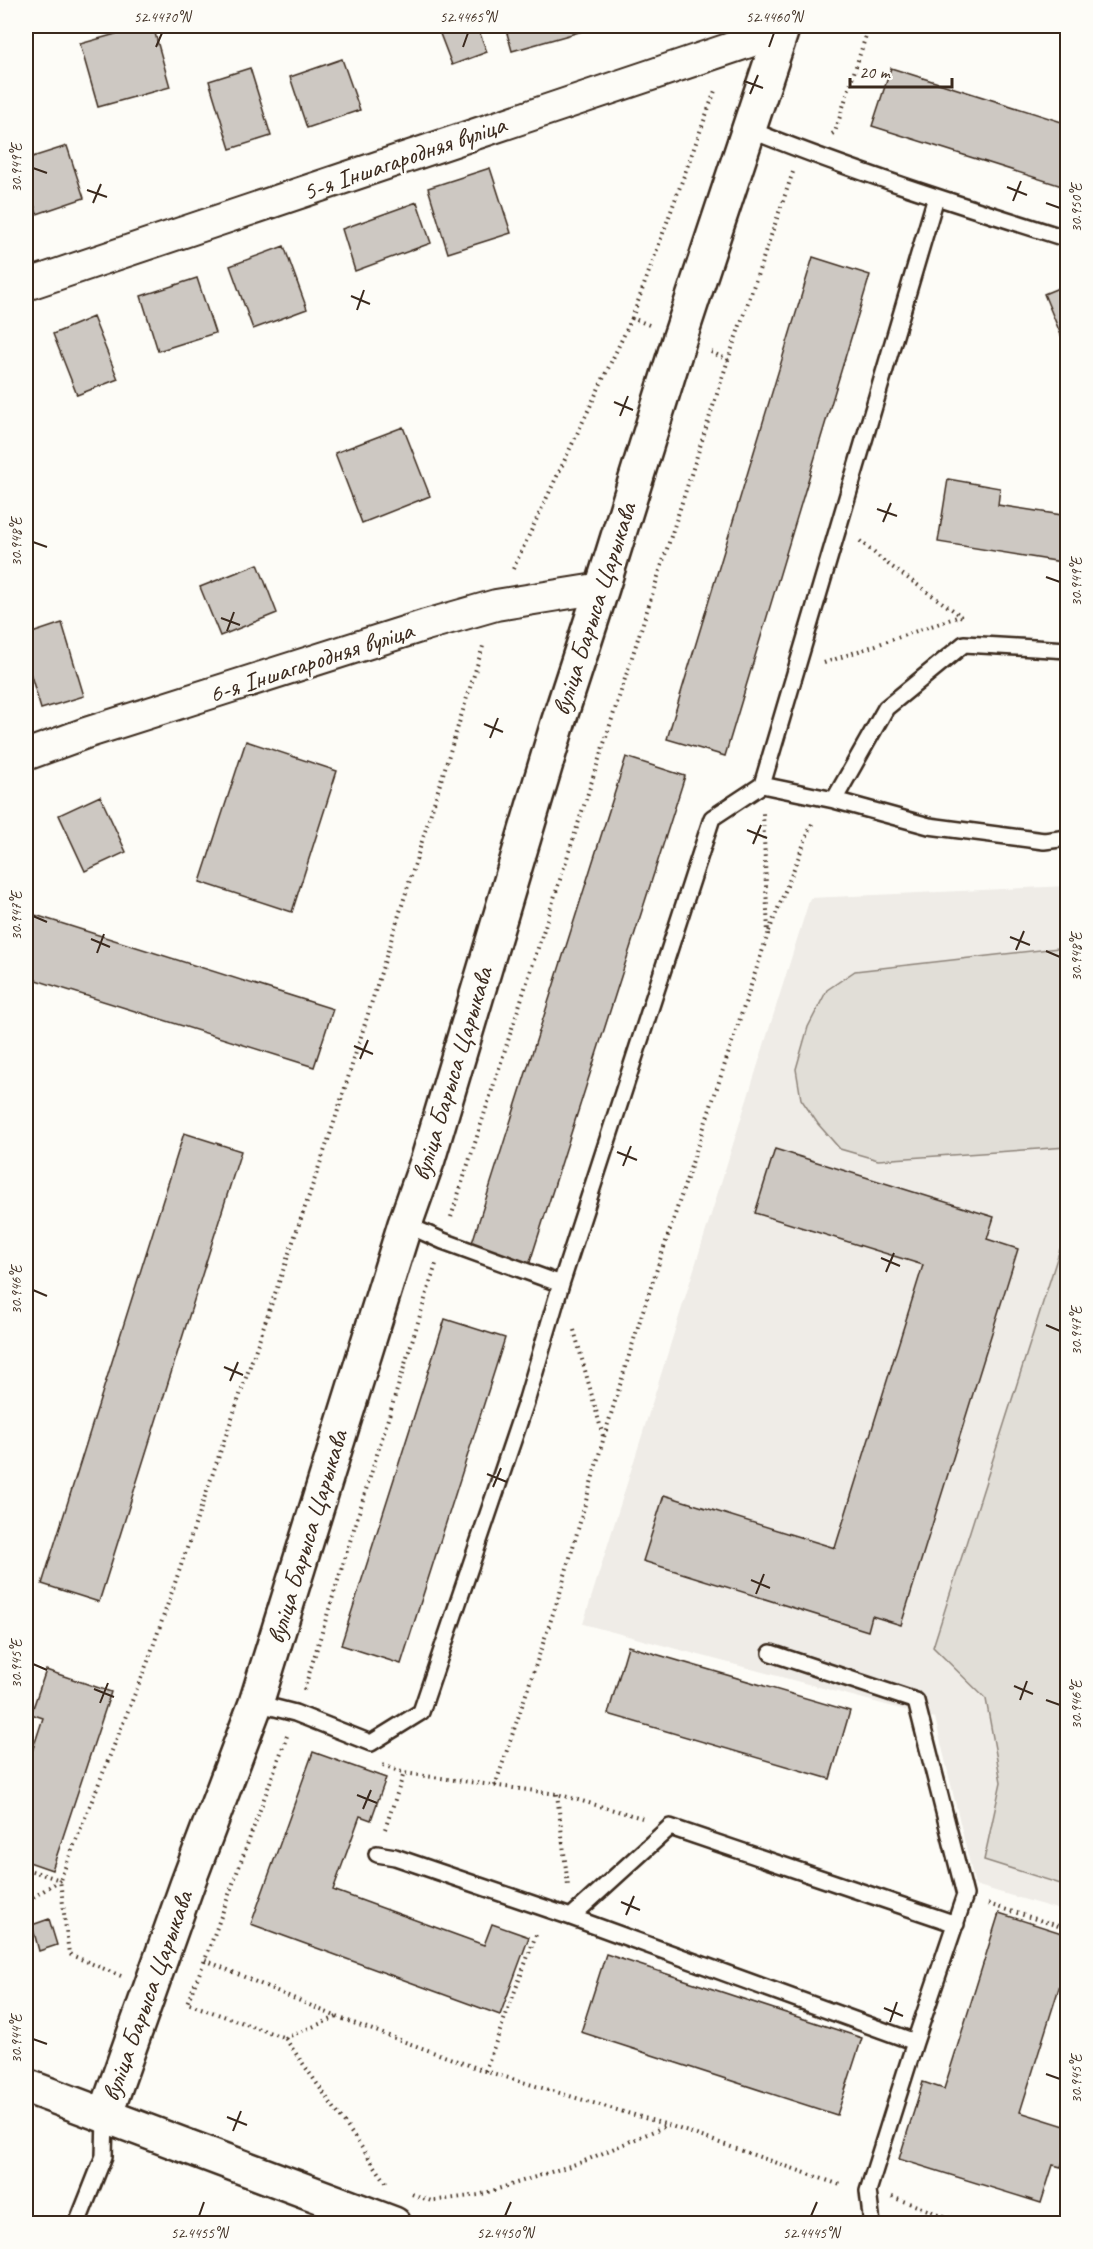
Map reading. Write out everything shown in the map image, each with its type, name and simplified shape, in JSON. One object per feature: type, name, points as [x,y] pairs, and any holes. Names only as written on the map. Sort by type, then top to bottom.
[{"type":"main road","name":"вуліца Барыса Царыкава","points":[[105,2116],[187,1885],[256,1703],[405,1224],[428,1159],[558,723],[680,337],[782,28]]},
{"type":"main road","points":[[26,2086],[375,2220]]},
{"type":"street","name":"5-я Іншагародняя вуліца","points":[[26,285],[782,28]]},
{"type":"street","name":"6-я Іншагародняя вуліца","points":[[26,755],[358,647],[496,605],[602,588]]},
{"type":"lane","points":[[748,129],[800,150],[936,197],[1068,239]]},
{"type":"lane","points":[[256,1703],[295,1713],[371,1743],[421,1712],[527,1399],[561,1284],[712,818],[762,785],[936,197]]},
{"type":"lane","points":[[828,799],[886,708],[964,644],[1068,650]]},
{"type":"lane","points":[[762,785],[828,799],[929,826],[1044,842],[1068,838]]},
{"type":"lane","points":[[405,1224],[443,1241],[561,1284]]},
{"type":"lane","points":[[771,1653],[916,1701],[965,1896],[915,2042],[868,2191],[872,2223]]},
{"type":"lane","points":[[571,1917],[670,1827],[956,1924]]},
{"type":"lane","points":[[377,1854],[395,1857],[571,1917],[915,2042]]},
{"type":"lane","points":[[77,2223],[104,2156],[105,2116]]},
{"type":"path","points":[[398,2189],[387,2184],[285,2038],[187,2003],[206,1960],[295,1713],[443,1241],[728,360],[800,150],[835,132],[869,26]]},
{"type":"path","points":[[126,1978],[69,1954],[60,1880],[148,1661],[333,1126],[496,605],[632,318]]},
{"type":"path","points":[[839,524],[885,562],[960,616],[971,621]]},
{"type":"path","points":[[795,673],[960,616]]},
{"type":"path","points":[[762,785],[768,934]]},
{"type":"path","points":[[495,1786],[560,1593],[640,1320],[768,934],[828,799]]},
{"type":"path","points":[[561,1284],[604,1437]]},
{"type":"path","points":[[373,1761],[405,1773],[557,1794],[670,1827]]},
{"type":"path","points":[[377,1854],[405,1773]]},
{"type":"path","points":[[557,1794],[571,1917]]},
{"type":"path","points":[[26,1869],[60,1880]]},
{"type":"path","points":[[26,1902],[60,1880]]},
{"type":"path","points":[[965,1896],[1068,1929]]},
{"type":"path","points":[[485,2071],[540,1924]]},
{"type":"path","points":[[206,1960],[337,2017],[485,2071],[668,2125],[853,2189],[883,2194],[966,2223]]},
{"type":"path","points":[[285,2038],[337,2017]]},
{"type":"path","points":[[409,2193],[431,2201],[479,2195],[582,2162],[668,2125]]},
{"type":"shaded area","points":[[1067,886],[1067,1912],[975,1885],[935,1718],[583,1624],[810,898]]},
{"type":"shaded area","points":[[1067,947],[1067,1147],[878,1160],[840,1149],[818,1124],[801,1099],[796,1069],[808,1027],[827,990],[855,971]]},
{"type":"shaded area","points":[[1060,1249],[1067,1249],[1067,1886],[984,1860],[1001,1782],[986,1699],[933,1647]]},
{"type":"building","points":[[144,26],[153,26],[170,87],[98,107],[80,44]]},
{"type":"building","points":[[437,26],[477,26],[487,52],[452,65]]},
{"type":"building","points":[[505,26],[589,26],[590,29],[512,51]]},
{"type":"building","points":[[342,59],[360,110],[307,128],[290,77]]},
{"type":"building","points":[[250,68],[271,136],[230,149],[209,81]]},
{"type":"building","points":[[891,68],[1068,124],[1068,188],[872,126]]},
{"type":"building","points":[[67,146],[84,198],[37,214],[26,179],[26,159]]},
{"type":"building","points":[[490,168],[511,233],[448,253],[428,188]]},
{"type":"building","points":[[417,202],[431,243],[355,271],[342,229]]},
{"type":"building","points":[[284,246],[307,309],[253,329],[230,266]]},
{"type":"building","points":[[813,257],[870,275],[725,756],[667,739]]},
{"type":"building","points":[[197,278],[215,333],[158,351],[141,296]]},
{"type":"building","points":[[1068,284],[1068,352],[1044,294]]},
{"type":"building","points":[[93,317],[118,379],[77,395],[53,334]]},
{"type":"building","points":[[403,427],[430,496],[362,523],[335,453]]},
{"type":"building","points":[[948,479],[1000,488],[998,505],[1068,516],[1068,563],[938,542]]},
{"type":"building","points":[[258,564],[277,613],[220,636],[200,587]]},
{"type":"building","points":[[62,623],[84,696],[41,709],[26,659],[26,635]]},
{"type":"building","points":[[246,741],[337,771],[292,912],[200,882]]},
{"type":"building","points":[[626,757],[685,776],[529,1265],[471,1246]]},
{"type":"building","points":[[100,796],[126,852],[85,871],[59,815]]},
{"type":"building","points":[[35,915],[333,1009],[314,1067],[26,977],[26,944]]},
{"type":"building","points":[[184,1133],[241,1151],[99,1602],[42,1584]]},
{"type":"building","points":[[775,1149],[994,1217],[987,1239],[1018,1249],[901,1625],[872,1616],[868,1631],[643,1561],[664,1495],[835,1548],[923,1265],[755,1213]]},
{"type":"building","points":[[445,1319],[505,1338],[401,1664],[341,1645]]},
{"type":"building","points":[[628,1646],[850,1711],[830,1779],[608,1714]]},
{"type":"building","points":[[46,1670],[111,1692],[52,1870],[26,1861],[26,1770],[43,1718],[31,1714]]},
{"type":"building","points":[[313,1752],[386,1778],[371,1820],[360,1816],[333,1890],[484,1945],[492,1924],[529,1937],[500,2015],[251,1924]]},
{"type":"building","points":[[999,1913],[1068,1935],[1068,1959],[1020,2112],[1068,2127],[1068,2147],[1061,2167],[1053,2165],[1041,2203],[899,2159],[923,2082],[944,2089]]},
{"type":"building","points":[[49,1919],[57,1945],[39,1951],[32,1925]]},
{"type":"building","points":[[606,1954],[862,2038],[837,2115],[581,2032]]}]
